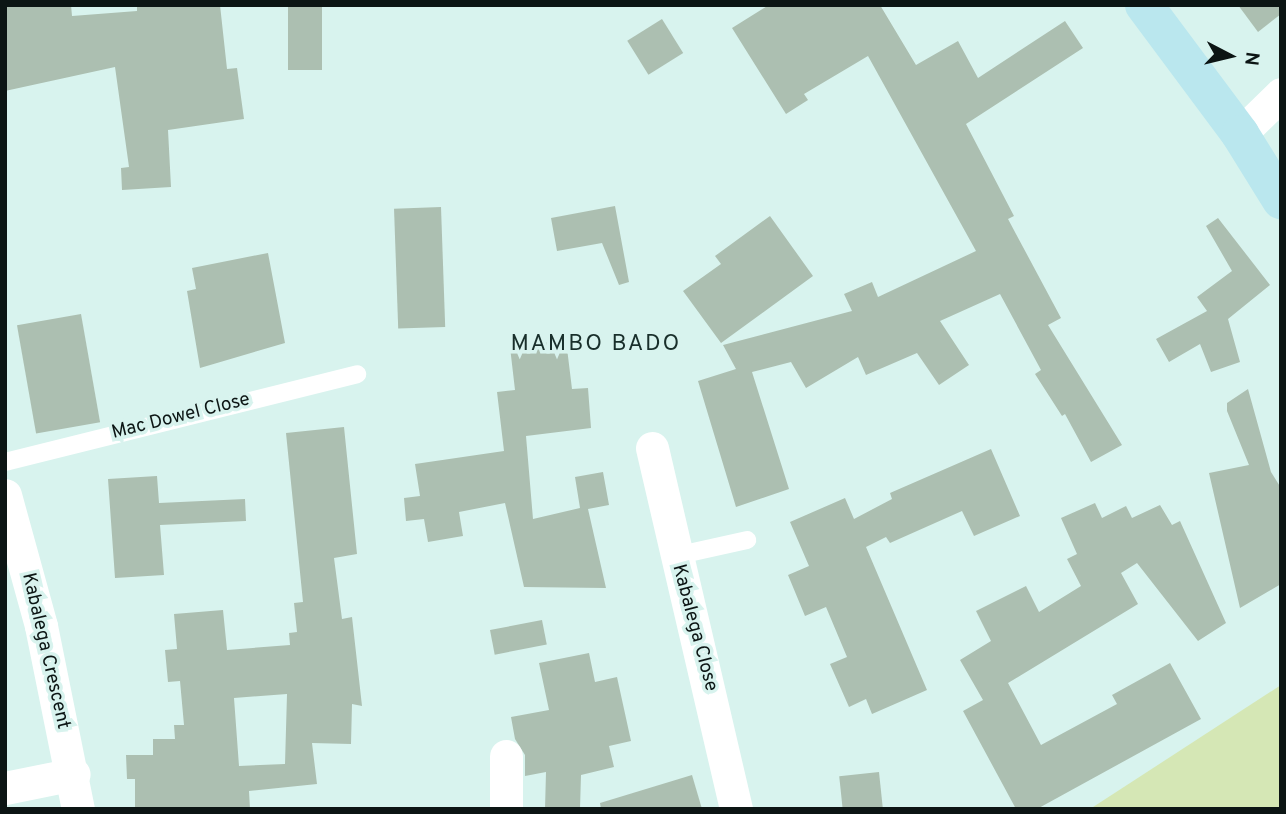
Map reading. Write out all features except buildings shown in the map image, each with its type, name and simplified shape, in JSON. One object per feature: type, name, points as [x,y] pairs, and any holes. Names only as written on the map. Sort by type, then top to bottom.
[{"type":"main road","points":[[1144,5],[1240,134],[1281,200]]},
{"type":"street","points":[[1240,134],[1281,94]]},
{"type":"street","name":"Kabalega Close","points":[[652,448],[675,556],[702,650],[736,809]]},
{"type":"street","name":"Kabalega Crescent","points":[[5,495],[74,774],[78,809]]},
{"type":"street","points":[[506,755],[506,809]]},
{"type":"street","points":[[5,788],[74,774]]},
{"type":"lane","name":"Mac Dowel Close","points":[[5,462],[357,374]]},
{"type":"lane","points":[[675,556],[747,540]]},
{"type":"green space","points":[[1281,685],[1281,809],[1090,809]]},
{"type":"district","name":"MAMBO BADO","points":[[596,345]]}]
